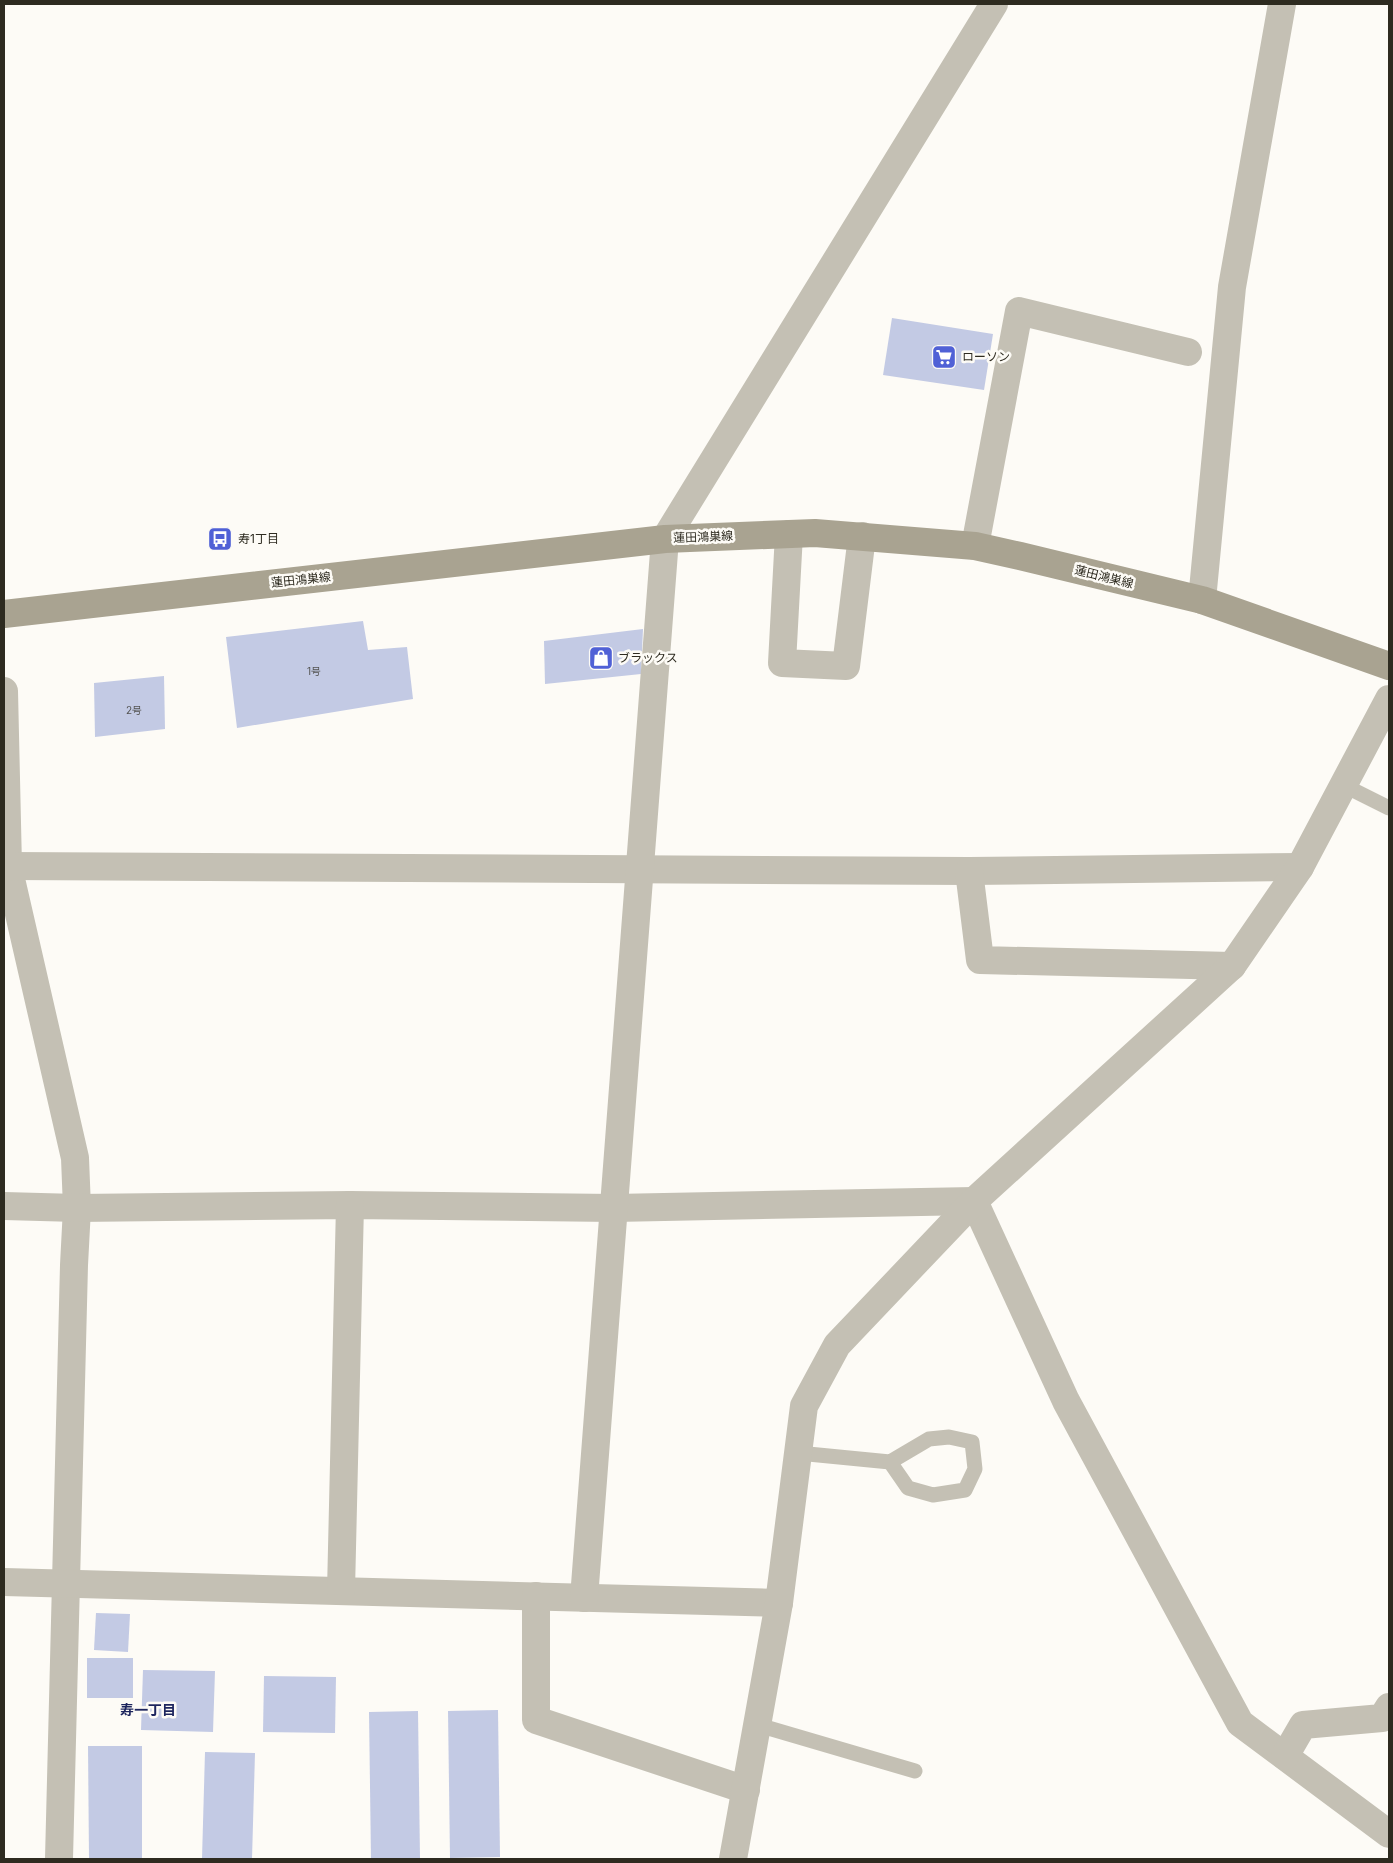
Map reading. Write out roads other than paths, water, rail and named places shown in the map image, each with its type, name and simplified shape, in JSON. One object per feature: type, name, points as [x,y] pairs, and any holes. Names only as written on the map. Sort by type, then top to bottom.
[{"type":"main road","name":"蓮田鴻巣線","points":[[4,614],[665,539],[815,533],[975,546],[1202,600],[1389,666]]},
{"type":"street","points":[[584,1598],[665,539],[994,4]]},
{"type":"street","points":[[1202,600],[1232,288],[1282,4]]},
{"type":"street","points":[[975,546],[1019,311],[1188,352]]},
{"type":"street","points":[[789,534],[782,662],[846,666],[862,536]]},
{"type":"street","points":[[4,691],[8,866],[75,1158],[77,1208],[59,1859]]},
{"type":"street","points":[[733,1859],[779,1603],[804,1406],[837,1345],[974,1201],[1232,966],[1300,867],[1389,699]]},
{"type":"street","points":[[8,866],[968,871],[1300,867]]},
{"type":"street","points":[[968,871],[980,960],[1232,966]]},
{"type":"street","points":[[4,1206],[77,1208],[350,1205],[614,1208],[974,1201]]},
{"type":"street","points":[[974,1201],[1066,1401],[1240,1723],[1389,1834]]},
{"type":"street","points":[[341,1591],[350,1205]]},
{"type":"street","points":[[4,1582],[779,1603]]},
{"type":"street","points":[[536,1596],[536,1720],[746,1790]]},
{"type":"street","points":[[1285,1756],[1303,1725],[1382,1718],[1389,1707]]},
{"type":"lane","points":[[1343,785],[1389,808]]},
{"type":"lane","points":[[798,1452],[890,1462],[929,1439],[949,1437],[972,1442],[974,1469],[965,1490],[933,1495],[908,1488],[890,1462]]},
{"type":"lane","points":[[758,1725],[915,1771]]},
{"type":"place","name":"ローソン","points":[[944,357]]},
{"type":"place","name":"寿1丁目","points":[[220,539]]},
{"type":"place","name":"ブラックス","points":[[601,658]]},
{"type":"district","name":"寿一丁目","points":[[148,1710]]}]
